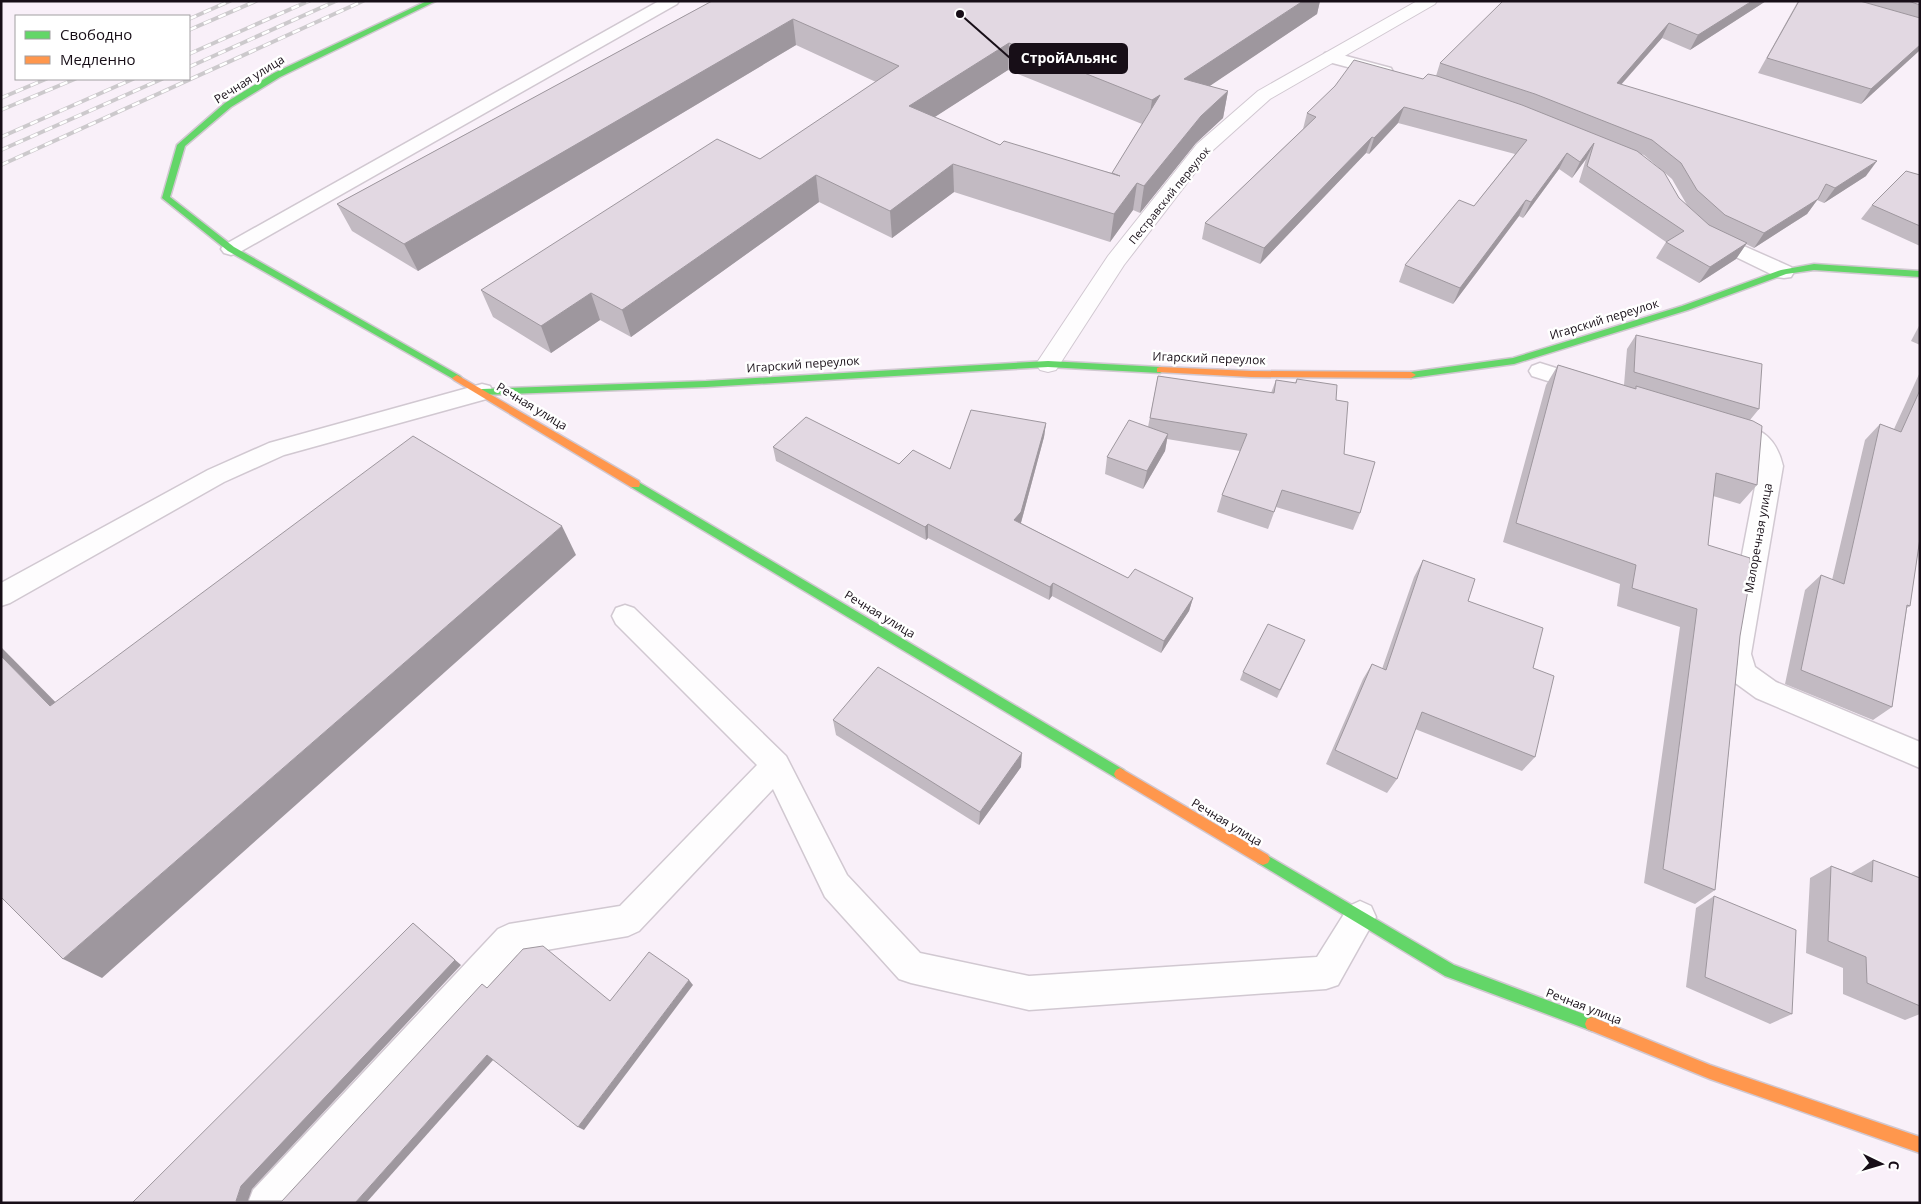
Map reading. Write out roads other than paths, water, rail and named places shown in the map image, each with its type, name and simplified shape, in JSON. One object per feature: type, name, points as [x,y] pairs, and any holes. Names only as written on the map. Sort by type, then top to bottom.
[{"type":"street","name":"Речная улица","points":[[433,1],[277,75],[228,105],[181,145],[166,198],[231,248],[482,392],[1450,971],[1595,1025],[1710,1072],[1920,1145]]},
{"type":"street","name":"Пестравский переулок","points":[[1048,364],[1116,261],[1204,148],[1264,96],[1429,1]]},
{"type":"street","name":"Игарский переулок","points":[[482,392],[706,384],[1048,364],[1251,374],[1387,376],[1423,374],[1514,361],[1685,308],[1784,272],[1814,267],[1920,274]]},
{"type":"lane","points":[[231,248],[671,1]]},
{"type":"lane","points":[[1331,57],[1402,76]]},
{"type":"lane","points":[[1700,229],[1707,236],[1784,272]]},
{"type":"lane","points":[[1540,371],[1606,391]]},
{"type":"lane","points":[[1,596],[216,476],[277,450],[482,392]]},
{"type":"lane","name":"Малоречная улица","points":[[1708,422],[1746,433],[1759,440],[1769,452],[1771,466],[1737,654],[1744,674],[1766,690],[1920,755]]},
{"type":"lane","points":[[625,616],[776,765],[836,886],[912,967],[1029,993],[1326,972],[1360,918]]},
{"type":"lane","points":[[266,1203],[509,940],[628,920],[776,765]]},
{"type":"railway","points":[[190,19],[230,1]]},
{"type":"railway","points":[[190,30],[256,1]]},
{"type":"railway","points":[[190,54],[309,1]]},
{"type":"railway","points":[[190,67],[336,1]]},
{"type":"railway","points":[[190,79],[363,1]]},
{"type":"railway","points":[[1,98],[44,80]]},
{"type":"railway","points":[[1,110],[73,80]]},
{"type":"railway","points":[[1,137],[131,80]]},
{"type":"railway","points":[[1,150],[160,80]]},
{"type":"railway","points":[[1,165],[189,80]]},
{"type":"place","name":"СтройАльянс","points":[[960,14]]}]
